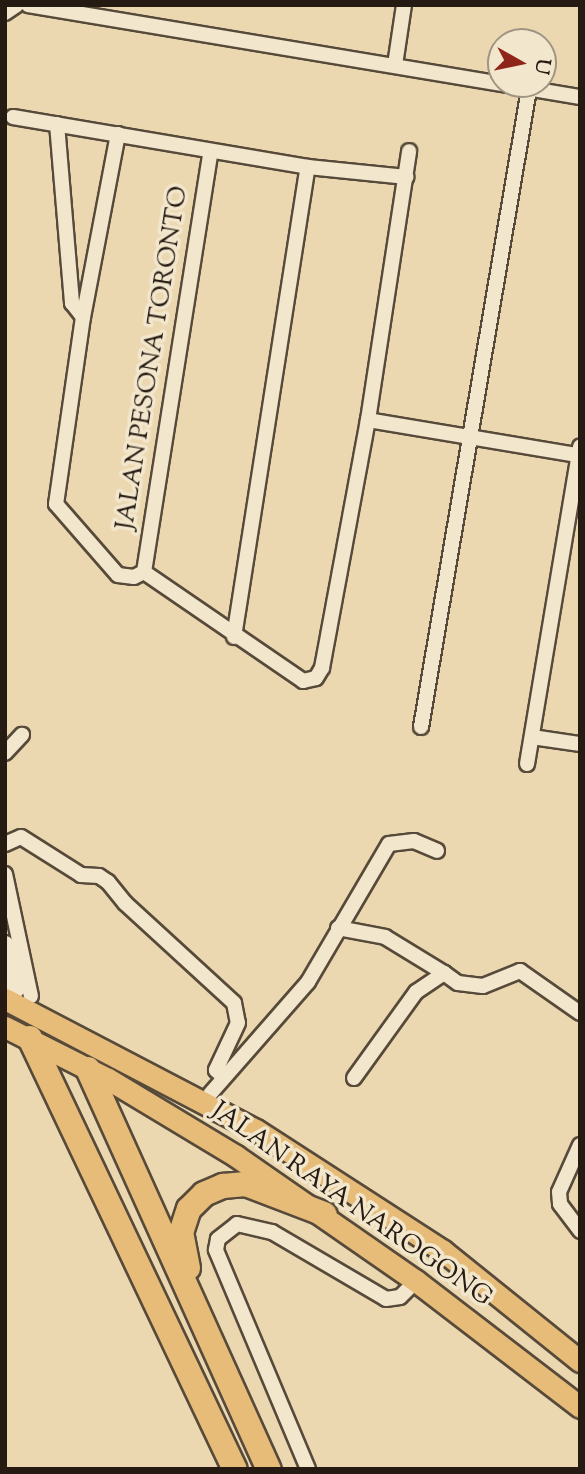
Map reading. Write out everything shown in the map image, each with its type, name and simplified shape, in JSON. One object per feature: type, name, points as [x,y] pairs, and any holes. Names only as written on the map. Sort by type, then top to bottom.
[{"type":"highway","points":[[21,1004],[235,1469]]},
{"type":"highway","points":[[88,1069],[269,1469]]},
{"type":"highway","points":[[194,1304],[181,1233],[189,1209],[204,1194],[223,1186],[246,1184],[324,1214]]},
{"type":"main road","name":"JALAN RAYA NAROGONG","points":[[5,1027],[21,1004]]},
{"type":"main road","name":"JALAN RAYA NAROGONG","points":[[21,1004],[256,1130],[443,1251],[580,1361]]},
{"type":"main road","name":"JALAN RAYA NAROGONG","points":[[21,1004],[88,1069],[236,1156],[324,1214],[580,1407]]},
{"type":"main road","points":[[21,1004],[210,1094],[256,1130]]},
{"type":"main road","points":[[88,1069],[99,1046]]},
{"type":"street","points":[[5,13],[17,5]]},
{"type":"street","points":[[27,5],[487,81]]},
{"type":"street","points":[[395,65],[404,5]]},
{"type":"street","points":[[557,93],[580,97]]},
{"type":"street","points":[[421,727],[472,439],[528,98]]},
{"type":"street","points":[[13,117],[308,167],[406,177]]},
{"type":"street","points":[[57,124],[72,303],[83,317]]},
{"type":"street","points":[[118,134],[83,317],[54,496],[60,511],[107,566],[118,575],[134,578],[144,572],[234,637],[303,681],[316,678],[322,668],[368,419],[409,151]]},
{"type":"street","name":"JALAN PESONA TORONTO","points":[[144,572],[211,151]]},
{"type":"street","points":[[234,637],[308,167]]},
{"type":"street","points":[[368,419],[472,439],[579,450],[527,764]]},
{"type":"street","points":[[5,753],[22,735]]},
{"type":"street","points":[[532,737],[580,744]]},
{"type":"street","points":[[5,844],[21,837],[80,875],[99,876],[108,882],[125,903],[234,1003],[237,1023],[216,1070],[223,1077]]},
{"type":"street","points":[[210,1094],[308,982],[389,844],[414,841],[437,851]]},
{"type":"street","points":[[5,874],[21,1004]]},
{"type":"street","points":[[338,928],[385,937],[458,983],[483,986],[520,971],[580,1013]]},
{"type":"street","points":[[5,945],[21,1004]]},
{"type":"street","points":[[354,1078],[416,992],[444,973]]},
{"type":"street","points":[[580,1145],[559,1192],[559,1204],[580,1231]]},
{"type":"street","points":[[307,1469],[216,1250],[218,1239],[236,1224],[272,1232],[386,1299],[400,1297],[416,1281]]}]
